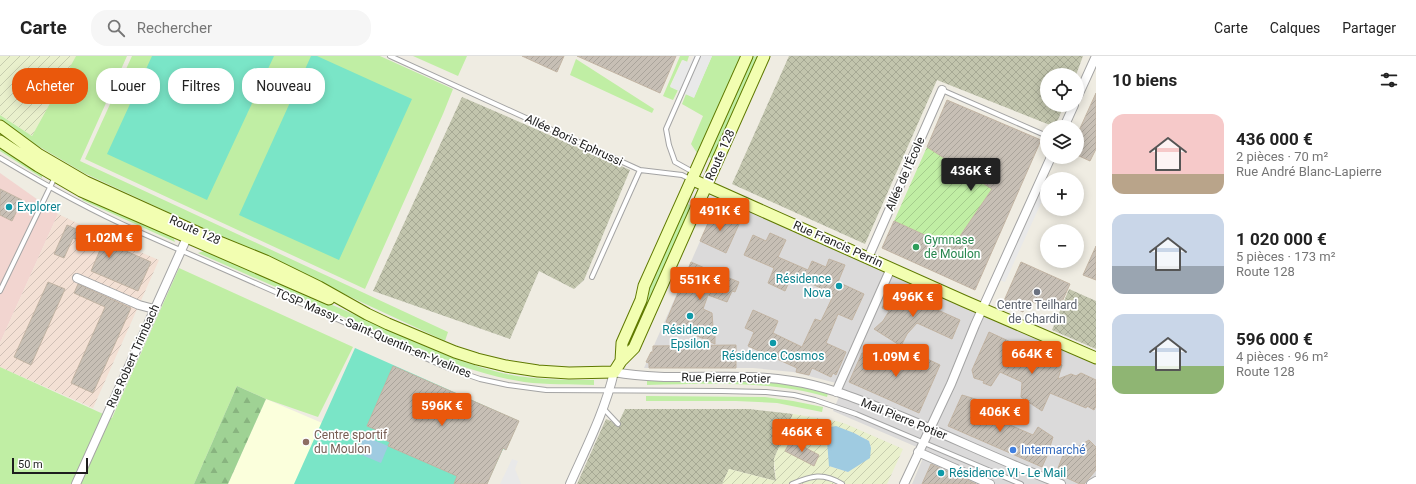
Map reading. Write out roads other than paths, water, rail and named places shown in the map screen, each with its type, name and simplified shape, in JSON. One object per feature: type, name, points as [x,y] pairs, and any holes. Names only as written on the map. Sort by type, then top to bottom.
[{"type":"main road","name":"Route 128","points":[[621,361],[622,343],[641,300],[644,286],[747,56]]},
{"type":"main road","name":"Route 128","points":[[2,128],[89,195],[266,261],[312,283],[367,314],[456,352],[492,363],[538,371],[568,373],[614,372],[621,361],[634,348],[764,56]]},
{"type":"main road","name":"Route 128","points":[[0,141],[17,154],[58,172]]},
{"type":"main road","name":"Rue Francis Perrin","points":[[694,177],[706,186],[1096,358]]},
{"type":"street","points":[[1084,83],[1096,56]]},
{"type":"street","name":"Allée de l'École","points":[[868,258],[942,90]]},
{"type":"street","points":[[904,484],[1048,164]]},
{"type":"street","name":"Rue Robert Trimbach","points":[[76,484],[189,233]]},
{"type":"street","points":[[836,392],[891,268]]},
{"type":"street","points":[[77,278],[154,310]]},
{"type":"street","points":[[570,484],[610,391],[614,372]]},
{"type":"street","name":"Rue Pierre Potier","points":[[614,372],[647,377],[743,377],[779,379],[814,385],[836,392]]},
{"type":"street","name":"Mail Pierre Potier","points":[[836,392],[929,428],[1061,484]]},
{"type":"street","points":[[918,452],[990,484]]},
{"type":"street","points":[[1091,484],[1096,481]]},
{"type":"lane","name":"Allée Boris Ephrussi","points":[[390,56],[640,170],[694,177]]},
{"type":"lane","points":[[694,177],[675,162],[669,145],[666,129],[698,56]]},
{"type":"lane","points":[[942,90],[1040,133]]},
{"type":"lane","name":"TCSP Massy - Saint-Quentin-en-Yvelines","points":[[0,158],[50,188],[102,215],[448,368],[480,379],[508,385],[546,390],[722,391],[766,392],[794,395],[815,400],[850,412],[1021,484]]},
{"type":"lane","points":[[592,277],[640,170]]},
{"type":"lane","points":[[0,291],[58,172]]},
{"type":"lane","points":[[603,408],[618,424]]},
{"type":"lane","points":[[792,484],[811,477],[822,476],[828,477],[842,484]]},
{"type":"water","points":[[836,426],[869,441],[871,448],[870,458],[848,472],[829,466],[827,441],[831,427]]},
{"type":"water","points":[[364,436],[388,446],[381,463],[357,453]]},
{"type":"place","name":"Explorer","points":[[9,207]]},
{"type":"place","name":"Gymnase de Moulon","points":[[916,247]]},
{"type":"place","name":"Résidence Nova","points":[[839,286]]},
{"type":"place","name":"Centre Teilhard de Chardin","points":[[1037,292]]},
{"type":"place","name":"Résidence Epsilon","points":[[690,316]]},
{"type":"place","name":"Résidence Cosmos","points":[[773,343]]},
{"type":"place","name":"Centre sportif du Moulon","points":[[306,442]]},
{"type":"place","name":"Intermarché","points":[[1013,450]]},
{"type":"place","name":"Résidence VI - Le Mail","points":[[941,473]]}]
